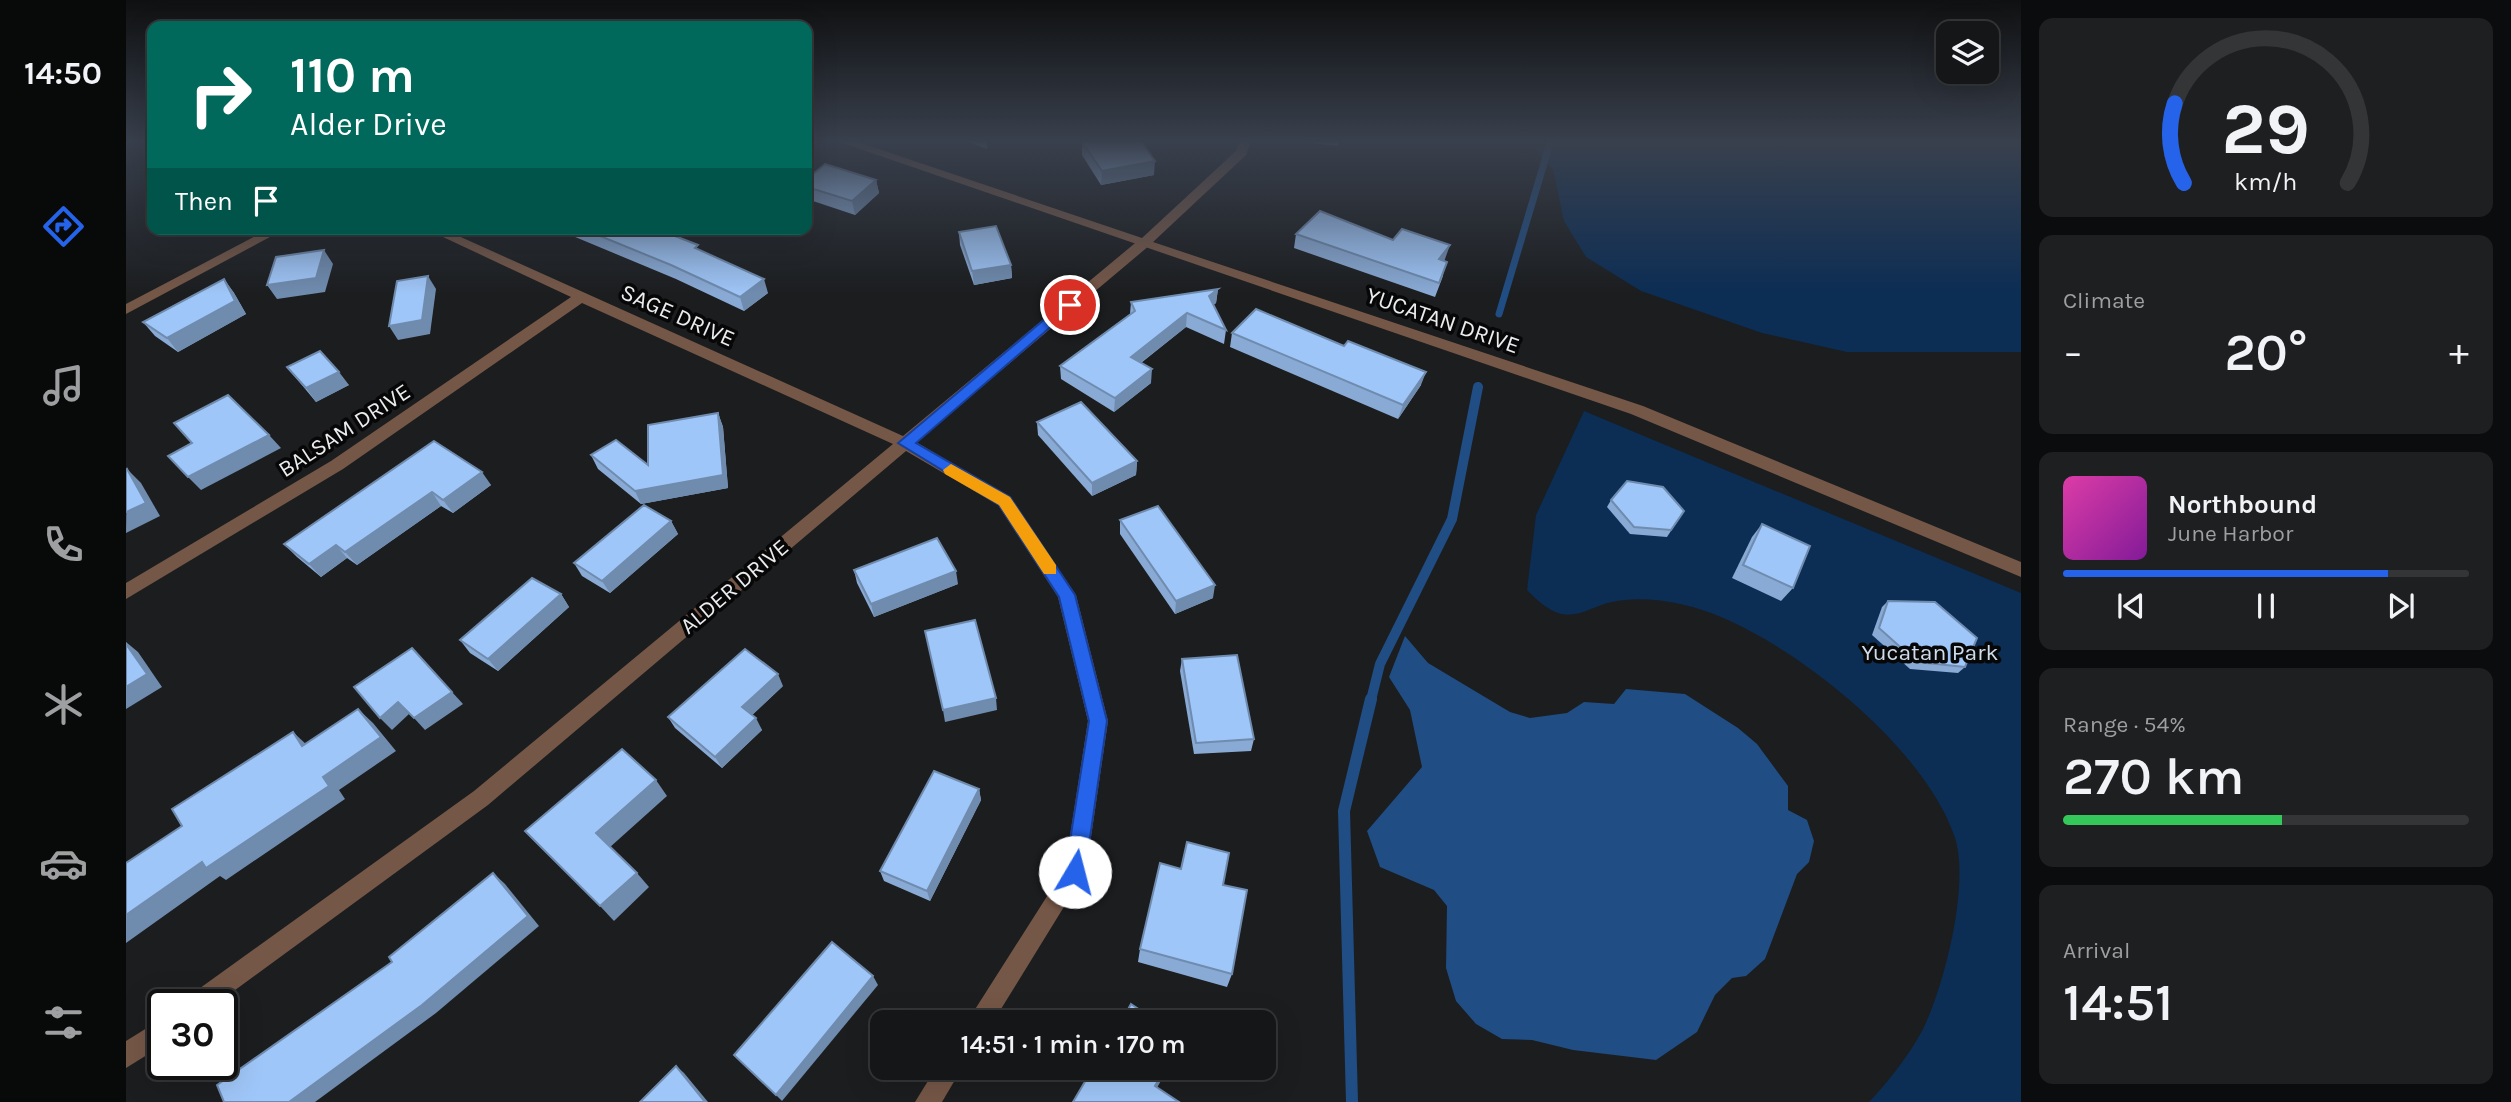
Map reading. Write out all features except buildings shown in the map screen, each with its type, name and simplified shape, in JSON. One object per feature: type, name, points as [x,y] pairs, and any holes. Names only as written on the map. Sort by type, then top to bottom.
[{"type":"street","name":"YUCATAN DRIVE","points":[[994,191],[1637,410],[2021,570]]},
{"type":"street","name":"ALDER DRIVE","points":[[218,989],[481,798],[1145,242],[1200,191]]},
{"type":"street","points":[[126,310],[268,235]]},
{"type":"street","name":"SAGE DRIVE","points":[[445,235],[905,443],[1004,501],[1067,595],[1098,721],[1075,872],[987,1010]]},
{"type":"street","name":"BALSAM DRIVE","points":[[126,592],[337,465],[582,297]]},
{"type":"street","points":[[126,1056],[147,1041]]},
{"type":"street","points":[[928,1102],[942,1080]]},
{"type":"green space","points":[[1558,191],[2021,191],[2021,352],[1847,352],[1762,333],[1641,291],[1586,257],[1564,221]]},
{"type":"green space","name":"Yucatan Park","points":[[1584,411],[2021,593],[2021,1102],[1869,1102],[1905,1058],[1931,1010],[1952,935],[1959,882],[1959,858],[1955,838],[1939,804],[1888,736],[1819,675],[1782,649],[1711,613],[1675,603],[1636,599],[1612,602],[1567,615],[1547,607],[1527,590],[1536,515]]},
{"type":"shaded area","points":[[1405,636],[1428,663],[1510,712],[1530,718],[1567,713],[1584,702],[1614,704],[1626,689],[1685,694],[1738,728],[1757,744],[1788,786],[1788,810],[1807,820],[1814,841],[1809,862],[1797,874],[1765,959],[1746,976],[1732,978],[1715,995],[1697,1032],[1656,1060],[1573,1050],[1532,1040],[1502,1039],[1476,1024],[1456,1001],[1446,968],[1447,906],[1434,890],[1380,867],[1367,831],[1422,767],[1410,710],[1389,677]]},
{"type":"waterway","points":[[1499,314],[1536,191]]},
{"type":"waterway","points":[[1371,700],[1380,664],[1452,519],[1478,387]]},
{"type":"waterway","points":[[1352,1102],[1344,811],[1371,699]]},
{"type":"slow traffic","points":[[951,470],[1004,501],[1050,570]]},
{"type":"route","points":[[1070,305],[905,443],[1004,501],[1067,595],[1098,721],[1075,872]]}]
